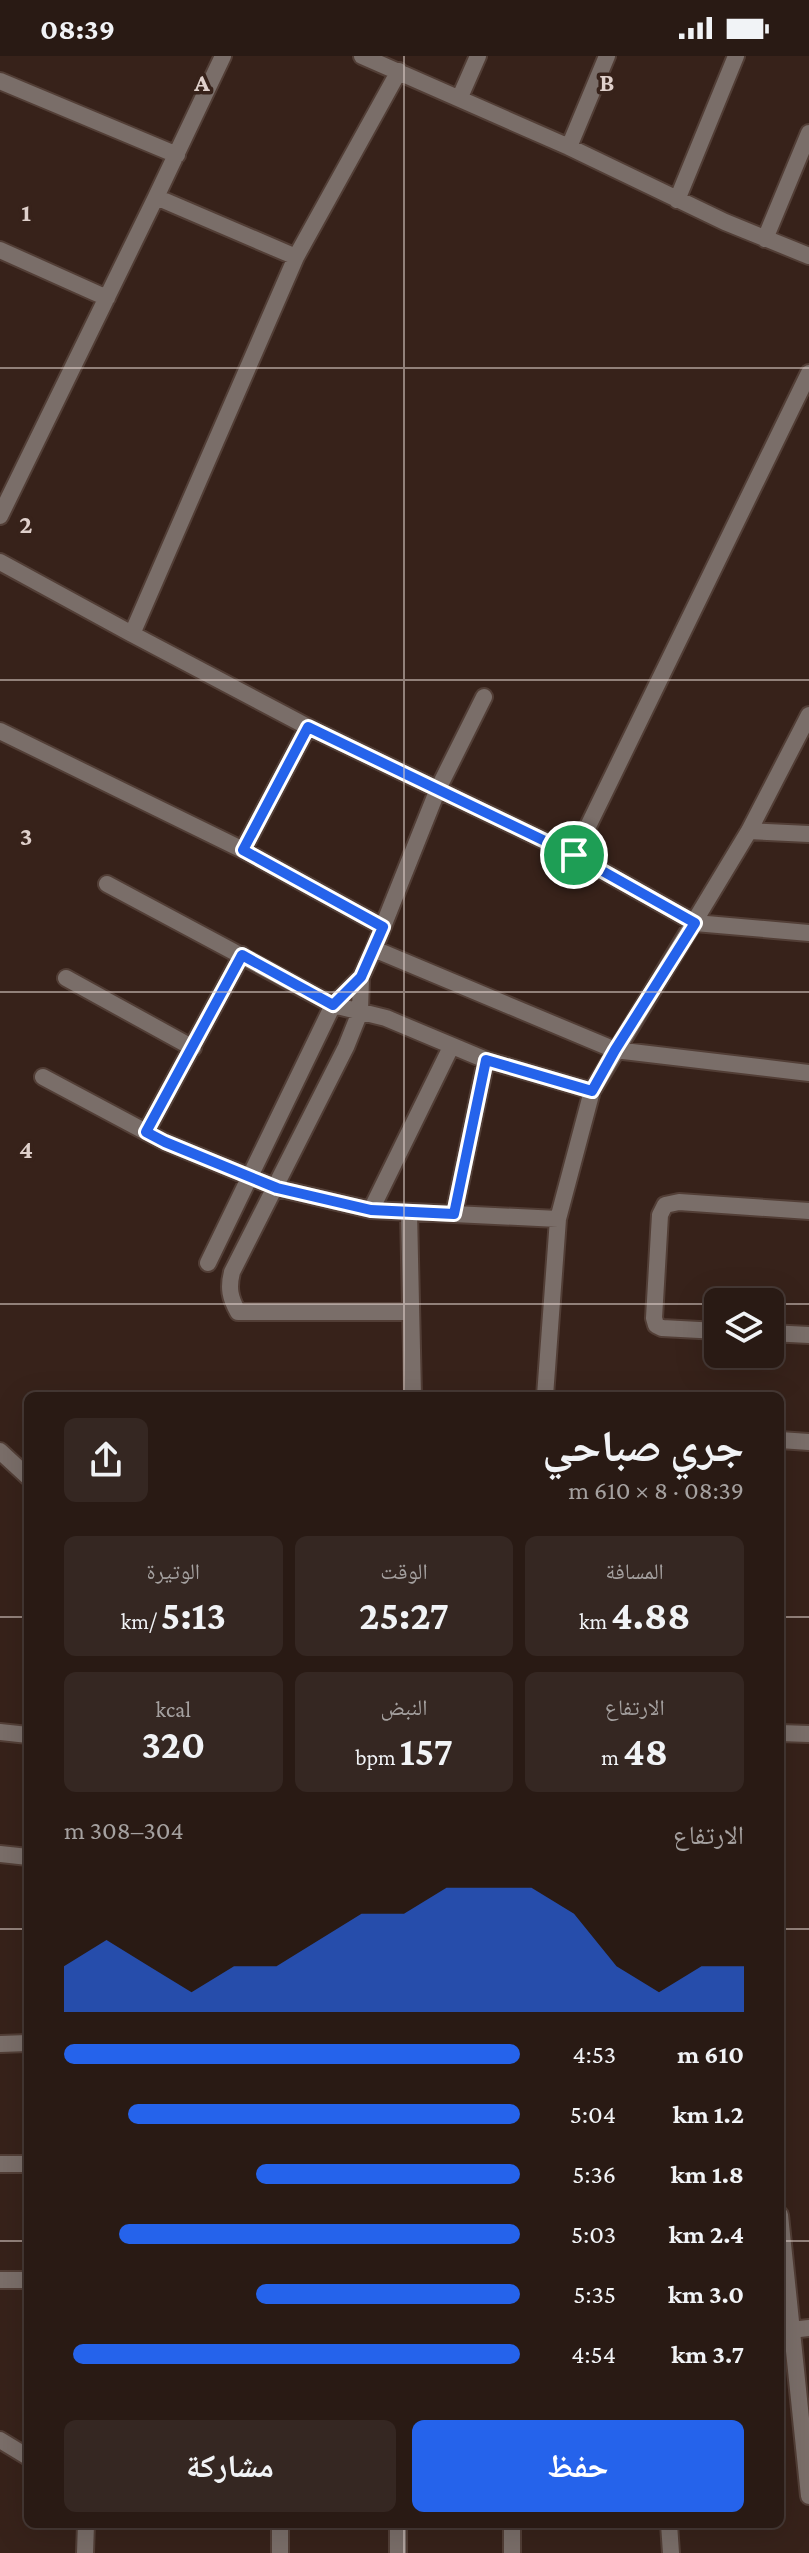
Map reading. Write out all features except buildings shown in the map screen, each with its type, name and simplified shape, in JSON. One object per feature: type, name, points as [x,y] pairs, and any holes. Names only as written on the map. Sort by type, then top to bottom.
[{"type":"street","points":[[0,516],[7,484],[107,298],[223,56]]},
{"type":"street","points":[[362,56],[393,64],[677,200],[809,256]]},
{"type":"street","points":[[460,97],[478,56]]},
{"type":"street","points":[[569,147],[607,56]]},
{"type":"street","points":[[677,200],[736,56]]},
{"type":"street","points":[[132,634],[296,257],[393,64]]},
{"type":"street","points":[[0,81],[177,155]]},
{"type":"street","points":[[765,239],[809,133]]},
{"type":"street","points":[[156,197],[296,257]]},
{"type":"street","points":[[0,250],[107,298]]},
{"type":"street","points":[[574,855],[809,373]]},
{"type":"street","points":[[0,562],[308,727],[574,855],[695,923],[809,933]]},
{"type":"street","points":[[208,1263],[333,1005],[361,977],[438,789],[484,697]]},
{"type":"street","points":[[545,1392],[558,1219],[592,1091],[749,831],[809,715]]},
{"type":"street","points":[[243,850],[308,727]]},
{"type":"street","points":[[0,731],[243,850],[383,927]]},
{"type":"street","points":[[749,831],[809,834]]},
{"type":"street","points":[[107,884],[333,1005],[386,1018],[486,1060],[592,1091]]},
{"type":"street","points":[[374,949],[615,1050],[809,1073]]},
{"type":"street","points":[[146,1132],[242,955]]},
{"type":"street","points":[[361,977],[360,1012],[228,1285],[238,1312],[409,1312]]},
{"type":"street","points":[[66,978],[193,1048]]},
{"type":"street","points":[[371,1210],[451,1047]]},
{"type":"street","points":[[454,1214],[486,1060]]},
{"type":"street","points":[[43,1077],[165,1142],[277,1188],[371,1210],[558,1219]]},
{"type":"street","points":[[704,1330],[656,1325],[660,1215],[665,1205],[679,1202],[809,1211]]},
{"type":"street","points":[[409,1212],[413,1392]]},
{"type":"street","points":[[784,1334],[809,1335]]},
{"type":"street","points":[[784,1440],[809,1442]]},
{"type":"street","points":[[0,1451],[24,1473]]},
{"type":"street","points":[[0,1732],[24,1735]]},
{"type":"street","points":[[784,1733],[809,1734]]},
{"type":"street","points":[[0,1854],[24,1857]]},
{"type":"street","points":[[0,2044],[24,2043]]},
{"type":"street","points":[[0,2164],[24,2164]]},
{"type":"street","points":[[0,2280],[24,2280]]},
{"type":"street","points":[[784,2308],[809,2496]]},
{"type":"street","points":[[785,2331],[809,2328]]},
{"type":"street","points":[[0,2440],[24,2455]]},
{"type":"street","points":[[85,2553],[86,2528]]},
{"type":"street","points":[[280,2528],[280,2553]]},
{"type":"street","points":[[398,2528],[398,2553]]},
{"type":"street","points":[[512,2528],[512,2553]]},
{"type":"street","points":[[669,2528],[671,2553]]},
{"type":"route","points":[[308,727],[574,855],[695,923],[592,1091],[486,1060],[454,1214],[371,1210],[277,1188],[146,1132],[242,955],[333,1005],[361,977],[383,927],[243,850],[308,727]]}]
